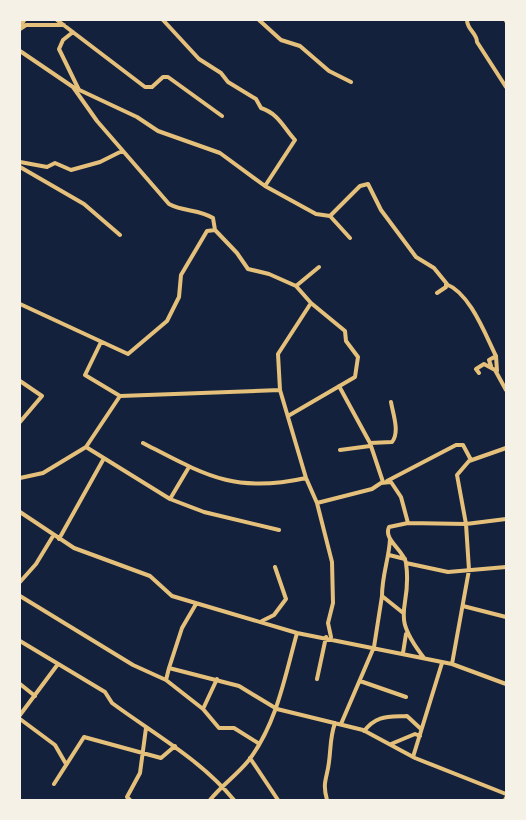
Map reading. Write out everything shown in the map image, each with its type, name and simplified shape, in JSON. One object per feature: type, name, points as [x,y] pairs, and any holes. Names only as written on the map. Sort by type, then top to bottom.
[{"type":"street","points":[[20,28],[24,20]]},
{"type":"street","points":[[57,20],[145,87],[152,87],[163,77],[168,77],[222,116]]},
{"type":"street","points":[[163,20],[199,58],[221,73],[228,82],[256,99],[261,108],[270,111],[285,123],[295,140],[265,186]]},
{"type":"street","points":[[260,20],[281,40],[300,46],[329,71],[351,82]]},
{"type":"street","points":[[467,20],[468,27],[477,37],[477,42],[506,87]]},
{"type":"street","points":[[20,28],[26,25],[64,25]]},
{"type":"street","points":[[73,32],[63,40],[60,50],[79,90]]},
{"type":"street","points":[[20,51],[73,87],[137,117],[158,131],[220,153],[265,186],[316,214],[330,216],[350,238]]},
{"type":"street","points":[[73,87],[84,106],[169,204],[177,208],[201,211],[213,218],[215,230],[237,253],[248,269],[269,274],[296,286],[311,303],[345,331],[346,341],[358,357],[355,377],[288,416]]},
{"type":"street","points":[[20,162],[47,167],[55,163],[71,171],[100,162],[123,151]]},
{"type":"street","points":[[20,167],[84,204],[120,235]]},
{"type":"street","points":[[330,216],[360,186],[368,184],[381,210],[416,257],[434,268],[447,284],[458,290],[477,315],[496,356],[496,372]]},
{"type":"street","points":[[20,304],[128,354],[158,331],[167,321],[179,297],[181,275],[189,259],[207,231],[215,230]]},
{"type":"street","points":[[296,286],[320,267]]},
{"type":"street","points":[[437,293],[447,284]]},
{"type":"street","points":[[311,303],[278,354],[280,390],[306,478],[317,503],[332,562],[333,603],[328,623],[329,637],[317,679]]},
{"type":"street","points":[[101,342],[85,375],[120,396],[280,390]]},
{"type":"street","points":[[491,367],[489,360],[496,356]]},
{"type":"street","points":[[479,373],[476,369],[484,364],[491,367],[507,390]]},
{"type":"street","points":[[20,381],[42,396],[20,422]]},
{"type":"street","points":[[339,386],[370,445],[384,482]]},
{"type":"street","points":[[20,478],[43,473],[87,447],[120,396]]},
{"type":"street","points":[[340,450],[392,442],[395,439],[396,430],[391,402]]},
{"type":"street","points":[[143,443],[212,477],[253,485],[275,485],[306,478]]},
{"type":"street","points":[[317,503],[372,489],[456,445],[463,446],[471,460]]},
{"type":"street","points":[[87,447],[103,460],[170,499],[204,512],[279,530]]},
{"type":"street","points":[[452,664],[469,570],[466,524],[457,475],[471,460],[507,447]]},
{"type":"street","points":[[59,539],[103,460]]},
{"type":"street","points":[[170,499],[189,467]]},
{"type":"street","points":[[384,482],[395,485],[408,523]]},
{"type":"street","points":[[20,513],[74,548],[150,576],[167,594],[297,633],[329,637],[452,664],[507,684]]},
{"type":"street","points":[[403,653],[406,633],[402,612],[405,599],[405,561],[390,539],[387,531],[389,527],[408,523],[466,524],[507,519]]},
{"type":"street","points":[[20,582],[36,564],[53,536]]},
{"type":"street","points":[[341,724],[374,647],[382,596],[382,577],[389,555],[390,539]]},
{"type":"street","points":[[389,555],[440,571],[507,567]]},
{"type":"street","points":[[261,621],[274,615],[286,599],[275,567]]},
{"type":"street","points":[[20,596],[133,664],[166,680],[202,709],[219,728],[234,728],[258,743]]},
{"type":"street","points":[[382,596],[402,612]]},
{"type":"street","points":[[166,680],[182,628],[196,604]]},
{"type":"street","points":[[463,606],[507,617]]},
{"type":"street","points":[[210,801],[222,785],[250,758],[277,709],[297,633]]},
{"type":"street","points":[[406,633],[424,658]]},
{"type":"street","points":[[20,640],[105,692],[112,704],[175,746],[222,785],[234,801]]},
{"type":"street","points":[[413,757],[442,663]]},
{"type":"street","points":[[58,664],[20,717],[55,745],[66,764]]},
{"type":"street","points":[[169,668],[239,686],[277,709],[364,731],[413,757],[506,797]]},
{"type":"street","points":[[202,709],[217,679]]},
{"type":"street","points":[[360,681],[406,697]]},
{"type":"street","points":[[20,684],[35,696]]},
{"type":"street","points":[[364,731],[373,720],[382,716],[407,716],[421,730]]},
{"type":"street","points":[[327,801],[323,785],[329,761],[329,739],[335,723]]},
{"type":"street","points":[[130,801],[127,797],[140,773],[146,728]]},
{"type":"street","points":[[390,744],[414,734],[420,736]]},
{"type":"street","points":[[54,784],[84,737],[161,758],[175,746]]},
{"type":"street","points":[[250,758],[278,801]]}]
